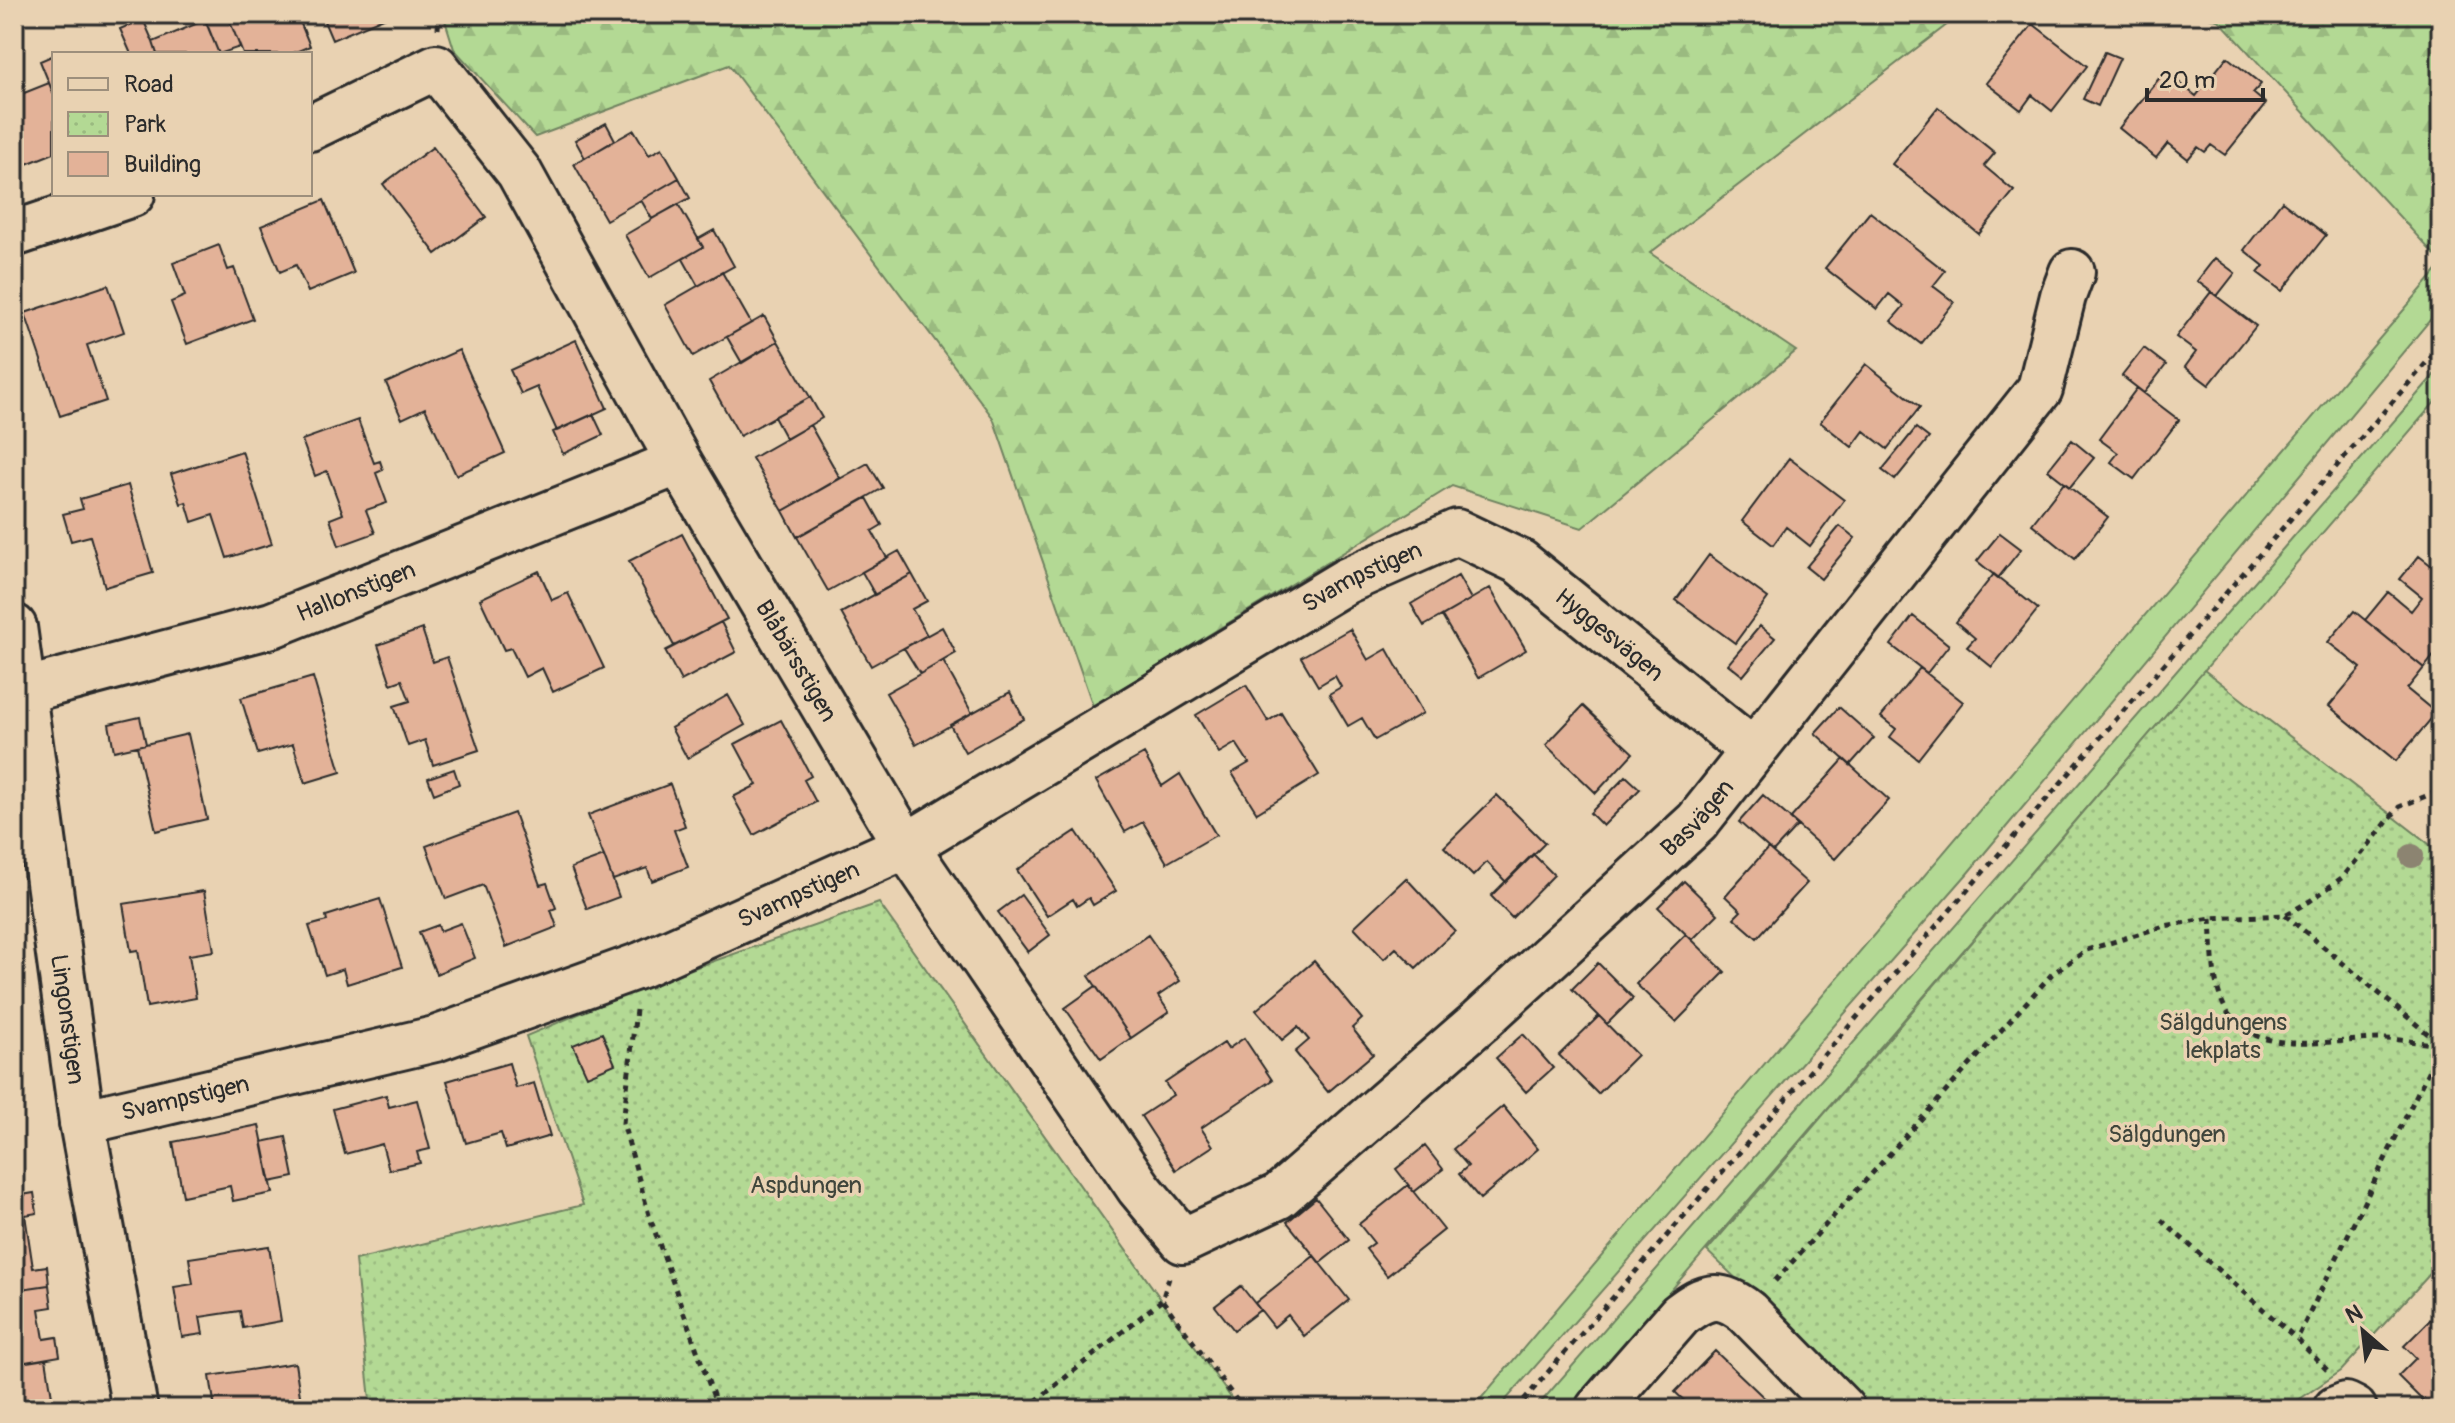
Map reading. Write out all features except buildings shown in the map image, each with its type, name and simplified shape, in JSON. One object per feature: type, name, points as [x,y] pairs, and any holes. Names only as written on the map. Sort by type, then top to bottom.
[{"type":"street","name":"Blåbärsstigen","points":[[312,127],[436,67],[519,172],[679,462],[906,846],[1139,1188],[1183,1241]]},
{"type":"street","points":[[14,234],[126,196]]},
{"type":"street","name":"Basvägen","points":[[1183,1241],[1279,1196],[1480,1021],[1697,822],[2040,389],[2072,272]]},
{"type":"street","name":"Hallonstigen","points":[[23,691],[272,625],[679,462]]},
{"type":"street","name":"Hyggesvägen","points":[[1457,532],[1520,562],[1753,751]]},
{"type":"street","name":"Svampstigen","points":[[82,1122],[435,1039],[641,965],[906,846],[1346,581],[1457,532]]},
{"type":"street","name":"Lingonstigen","points":[[14,627],[82,1122],[135,1409]]},
{"type":"street","points":[[1598,1409],[1680,1315],[1696,1303],[1732,1304],[1842,1409]]},
{"type":"path","points":[[1516,1409],[2441,346]]},
{"type":"path","points":[[1732,1304],[2052,974],[2087,950],[2164,926],[2211,918],[2285,915],[2343,877],[2399,807],[2441,790]]},
{"type":"path","points":[[2285,915],[2441,1045]]},
{"type":"path","points":[[2211,918],[2215,979],[2224,1007],[2235,1022],[2255,1036],[2283,1042],[2382,1039],[2441,1045]]},
{"type":"path","points":[[641,965],[623,1123],[649,1215],[718,1409]]},
{"type":"path","points":[[2297,1339],[2441,1045]]},
{"type":"path","points":[[2161,1220],[2297,1339],[2342,1386],[2345,1408]]},
{"type":"path","points":[[1026,1409],[1162,1300],[1183,1241]]},
{"type":"path","points":[[1162,1300],[1243,1409]]},
{"type":"green space","points":[[443,14],[1961,14],[1650,253],[1796,351],[1582,528],[1452,486],[1093,706],[993,418],[729,65],[535,137],[454,49]]},
{"type":"green space","points":[[2201,14],[2441,14],[2441,262],[2220,21]]},
{"type":"green space","points":[[2441,266],[2441,307],[1967,874],[1498,1409],[1472,1409]]},
{"type":"green space","points":[[2441,367],[2441,395],[1569,1409],[1535,1409]]},
{"type":"green space","name":"Sälgdungen","points":[[2204,670],[2429,844],[2441,862],[2441,1262],[2341,1371],[2285,1409],[1874,1409],[1707,1251]]},
{"type":"green space","name":"Aspdungen","points":[[879,903],[1239,1409],[371,1409],[355,1260],[583,1205],[526,1036],[660,980]]},
{"type":"park label","name":"Sälgdungens lekplats","points":[[2223,1036]]}]
